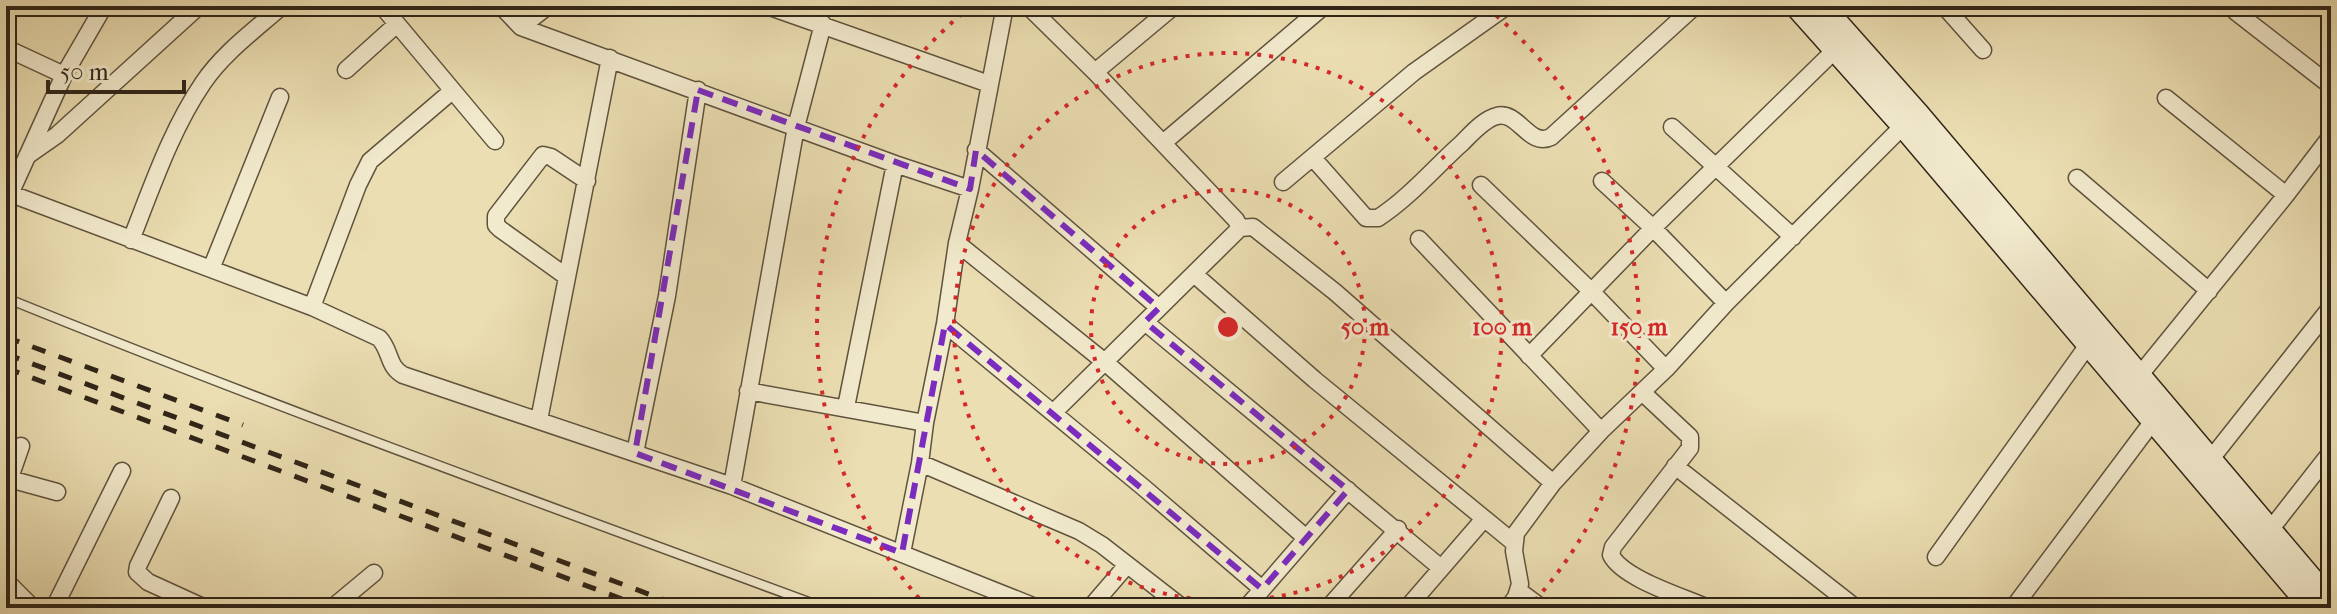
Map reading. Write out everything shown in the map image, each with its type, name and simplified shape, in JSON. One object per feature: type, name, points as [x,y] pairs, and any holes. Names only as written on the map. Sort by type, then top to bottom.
[{"type":"main road","points":[[1798,6],[2153,421],[2326,601]]},
{"type":"main road","points":[[1822,6],[1918,114],[2270,530],[2326,601]]},
{"type":"street","points":[[104,6],[64,75],[8,193],[312,307],[382,340],[393,368],[403,375],[732,486],[1038,608]]},
{"type":"street","points":[[27,156],[57,135],[199,6]]},
{"type":"street","points":[[131,240],[169,147],[203,83],[224,59],[282,6]]},
{"type":"street","points":[[382,6],[495,141]]},
{"type":"street","points":[[501,6],[521,27],[970,189]]},
{"type":"street","points":[[521,27],[548,6]]},
{"type":"street","points":[[767,6],[989,84]]},
{"type":"street","points":[[902,553],[957,243],[1005,6]]},
{"type":"street","points":[[1028,6],[1163,143],[1236,220],[1240,228]]},
{"type":"street","points":[[1095,72],[1174,6]]},
{"type":"street","points":[[1163,143],[1324,6]]},
{"type":"street","points":[[1283,182],[1425,63],[1507,6]]},
{"type":"street","points":[[1313,158],[1366,218],[1378,218],[1477,129],[1497,116],[1511,119],[1536,138],[1551,137],[1695,6]]},
{"type":"street","points":[[1944,6],[1983,50]]},
{"type":"street","points":[[2236,12],[2331,86]]},
{"type":"street","points":[[346,70],[397,24]]},
{"type":"street","points":[[732,486],[796,127],[823,24]]},
{"type":"street","points":[[6,48],[64,75]]},
{"type":"street","points":[[1529,356],[1653,228],[1835,50]]},
{"type":"street","points":[[539,420],[610,58]]},
{"type":"street","points":[[635,453],[667,296],[698,90]]},
{"type":"street","points":[[312,307],[370,161],[452,91]]},
{"type":"street","points":[[211,269],[280,97]]},
{"type":"street","points":[[2166,98],[2286,195]]},
{"type":"street","points":[[1508,608],[1519,591],[1520,576],[1513,542],[1521,524],[1553,483],[1601,431],[1666,369],[1726,303],[1903,126]]},
{"type":"street","points":[[1672,127],[1793,237]]},
{"type":"street","points":[[2139,376],[2331,136]]},
{"type":"street","points":[[976,150],[1159,308]]},
{"type":"street","points":[[567,277],[500,229],[496,225],[496,216],[543,155],[587,181]]},
{"type":"street","points":[[846,407],[895,164]]},
{"type":"street","points":[[2077,178],[2209,291]]},
{"type":"street","points":[[1602,181],[1726,303]]},
{"type":"street","points":[[1481,185],[1591,291],[1666,369]]},
{"type":"street","points":[[1053,413],[1240,228],[1258,229],[1553,483]]},
{"type":"street","points":[[1419,239],[1601,431]]},
{"type":"street","points":[[957,243],[1106,363],[1305,537]]},
{"type":"street","points":[[1194,274],[1483,520],[1513,542]]},
{"type":"street","points":[[2210,460],[2331,307]]},
{"type":"street","points":[[1145,322],[1398,529],[1441,568]]},
{"type":"street","points":[[945,324],[1262,589]]},
{"type":"street","points":[[1936,557],[2088,345]]},
{"type":"street","points":[[748,391],[925,423]]},
{"type":"street","points":[[1642,392],[1690,437],[1690,448],[1613,547],[1611,555],[1622,568],[1639,578],[1708,608]]},
{"type":"street","points":[[2013,608],[2153,421]]},
{"type":"street","points":[[21,446],[7,482],[57,492]]},
{"type":"street","points":[[2270,530],[2331,452]]},
{"type":"street","points":[[920,463],[1066,524],[1102,545],[1183,608]]},
{"type":"street","points":[[1675,466],[1856,608]]},
{"type":"street","points":[[54,608],[122,471]]},
{"type":"street","points":[[1246,608],[1348,490]]},
{"type":"street","points":[[171,498],[137,572],[159,589],[205,608]]},
{"type":"street","points":[[1407,608],[1483,520]]},
{"type":"street","points":[[1328,608],[1398,529]]},
{"type":"street","points":[[1090,608],[1127,565]]},
{"type":"street","points":[[332,608],[374,573]]},
{"type":"street","points":[[6,581],[33,608]]},
{"type":"street","points":[[1519,591],[1542,608]]},
{"type":"lane","points":[[6,298],[379,444],[825,608]]},
{"type":"highlighted area","points":[[698,90],[970,189],[976,150],[1159,308],[1145,322],[1348,490],[1262,589],[945,324],[902,553],[635,453]]},
{"type":"railway","points":[[6,337],[243,425]]},
{"type":"railway","points":[[6,354],[686,608]]},
{"type":"railway","points":[[6,368],[646,608]]}]
